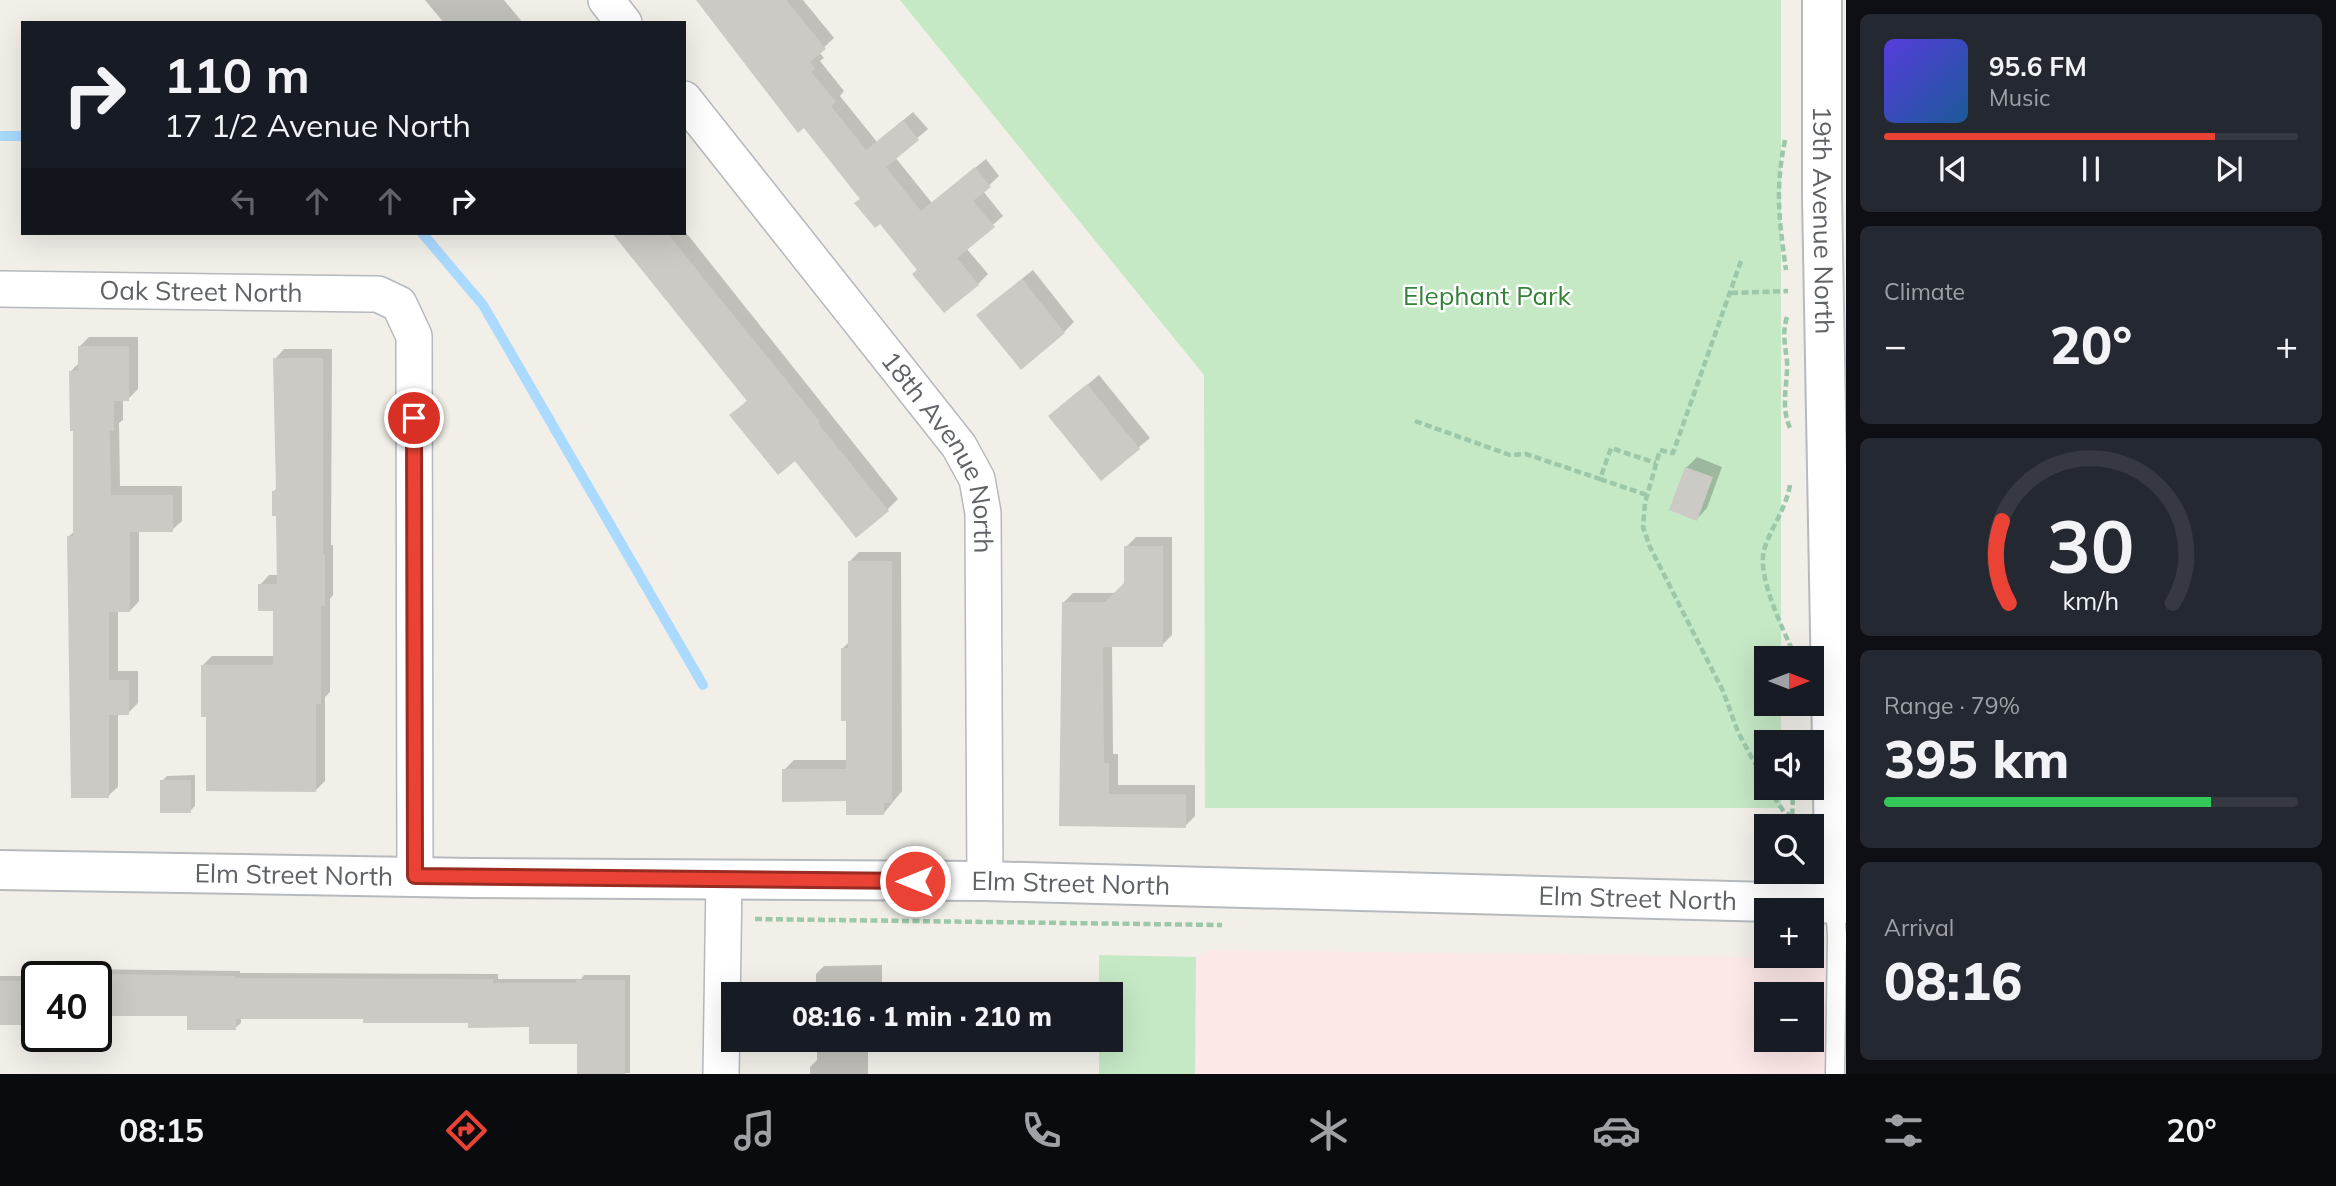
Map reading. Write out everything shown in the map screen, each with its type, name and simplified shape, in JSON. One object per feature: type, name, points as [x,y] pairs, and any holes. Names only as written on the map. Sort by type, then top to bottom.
[{"type":"street","points":[[606,0],[622,21]]},
{"type":"street","name":"19th Avenue North","points":[[1822,0],[1822,209],[1841,904]]},
{"type":"street","name":"18th Avenue North","points":[[686,102],[959,446],[977,479],[983,513],[985,881]]},
{"type":"street","name":"Oak Street North","points":[[0,289],[378,294],[399,304],[414,336],[415,876]]},
{"type":"street","name":"Elm Street North","points":[[0,870],[985,881],[1841,904]]},
{"type":"street","points":[[722,1074],[724,879]]},
{"type":"lane","points":[[1835,1074],[1837,936],[1841,904]]},
{"type":"path","points":[[1786,132],[1779,167],[1777,205],[1786,276]]},
{"type":"path","points":[[1741,261],[1673,453],[1660,450],[1647,495],[1643,527],[1650,547],[1723,691],[1738,732],[1754,761]]},
{"type":"path","points":[[1731,293],[1788,290],[1788,301]]},
{"type":"path","points":[[1789,311],[1783,331],[1787,362],[1784,403],[1791,430]]},
{"type":"path","points":[[1415,421],[1510,455],[1526,454],[1647,495]]},
{"type":"path","points":[[1600,479],[1611,448],[1657,463]]},
{"type":"path","points":[[1791,477],[1787,500],[1764,551],[1763,566],[1775,611],[1791,646]]},
{"type":"path","points":[[1776,800],[1788,814]]},
{"type":"shaded area","points":[[1210,950],[1754,957],[1754,968],[1824,968],[1824,958],[1846,958],[1846,1074],[1195,1074],[1196,957]]},
{"type":"green space","name":"Elephant Park","points":[[900,0],[1781,0],[1781,646],[1754,646],[1754,716],[1781,716],[1781,730],[1754,730],[1754,800],[1781,800],[1781,808],[1205,808],[1204,375]]},
{"type":"green space","points":[[1099,955],[1196,957],[1195,1074],[1099,1074],[1099,1052],[1123,1052],[1123,982],[1099,982]]},
{"type":"building","points":[[696,0],[786,0],[826,49],[810,62],[815,69],[811,72],[836,102],[831,106],[866,150],[903,120],[919,140],[886,167],[921,211],[975,167],[991,187],[973,201],[995,227],[957,258],[979,285],[944,313],[912,274],[917,270],[880,224],[875,228],[854,203],[860,199],[804,128],[798,133]]},
{"type":"building","points":[[614,235],[669,235],[889,511],[856,538],[795,461],[778,475],[729,415],[747,401]]},
{"type":"building","points":[[1022,279],[1065,333],[1021,370],[976,315]]},
{"type":"building","points":[[78,346],[129,346],[129,401],[114,401],[114,431],[110,431],[111,495],[173,495],[173,532],[130,532],[130,612],[109,612],[109,680],[129,680],[129,715],[109,715],[109,798],[71,798],[67,536],[73,536],[73,431],[70,431],[69,371],[78,371]]},
{"type":"building","points":[[273,358],[323,358],[325,606],[321,606],[321,704],[316,704],[316,792],[206,791],[206,717],[201,717],[201,665],[273,665],[273,611],[258,611],[258,584],[277,584],[276,516],[272,516],[272,491],[276,491]]},
{"type":"building","points":[[1087,384],[1140,449],[1101,481],[1048,416]]},
{"type":"building","points":[[1685,467],[1713,477],[1697,521],[1669,510]]},
{"type":"building","points":[[1124,546],[1163,546],[1163,647],[1103,647],[1104,763],[1109,763],[1109,794],[1186,794],[1186,828],[1059,826],[1062,602],[1105,602],[1124,583]]},
{"type":"building","points":[[848,561],[892,561],[892,803],[884,803],[884,815],[846,815],[846,801],[782,802],[782,769],[846,769],[846,721],[841,721],[841,648],[848,648]]},
{"type":"building","points":[[160,780],[191,780],[191,813],[160,813]]},
{"type":"building","points":[[112,974],[235,978],[493,979],[493,983],[625,980],[625,1074],[577,1074],[577,1044],[529,1044],[529,1027],[468,1028],[468,1023],[363,1023],[363,1019],[236,1019],[236,1030],[187,1030],[187,1016],[112,1016]]},
{"type":"building","points":[[0,981],[21,981],[21,1025],[0,1025]]},
{"type":"waterway","points":[[0,136],[21,136]]},
{"type":"waterway","points":[[424,235],[483,305],[703,685]]},
{"type":"route","points":[[414,418],[415,876],[915,881]]}]
